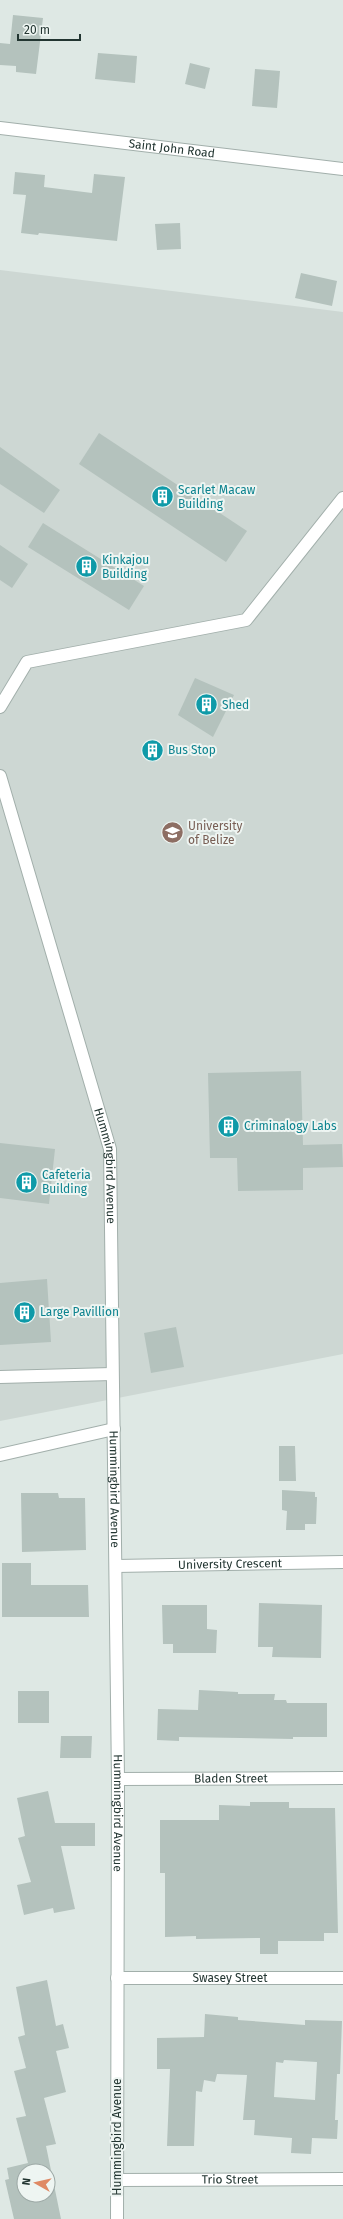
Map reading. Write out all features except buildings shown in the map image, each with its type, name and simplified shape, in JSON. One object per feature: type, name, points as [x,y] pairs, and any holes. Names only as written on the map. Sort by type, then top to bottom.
[{"type":"street","name":"Saint John Road","points":[[0,128],[343,169]]},
{"type":"street","points":[[0,707],[27,662],[246,620],[343,498]]},
{"type":"street","name":"Hummingbird Avenue","points":[[0,776],[110,1149],[118,1779],[117,2219]]},
{"type":"street","points":[[0,1377],[112,1374]]},
{"type":"street","points":[[0,1455],[114,1429]]},
{"type":"street","name":"University Crescent","points":[[116,1566],[343,1562]]},
{"type":"street","name":"Bladen Street","points":[[118,1779],[343,1778]]},
{"type":"street","name":"Swasey Street","points":[[117,1978],[343,1978]]},
{"type":"street","name":"Trio Street","points":[[117,2180],[343,2179]]},
{"type":"shaded area","name":"University of Belize","points":[[0,270],[343,312],[343,1354],[0,1421]]},
{"type":"place","name":"Scarlet Macaw Building","points":[[163,497]]},
{"type":"place","name":"Kinkajou Building","points":[[86,567]]},
{"type":"place","name":"Shed","points":[[206,705]]},
{"type":"place","name":"Bus Stop","points":[[153,750]]},
{"type":"place","name":"University of Belize","points":[[172,833]]},
{"type":"place","name":"Criminalogy Labs","points":[[228,1126]]},
{"type":"place","name":"Cafeteria Building","points":[[26,1182]]},
{"type":"place","name":"Large Pavillion","points":[[24,1312]]}]
